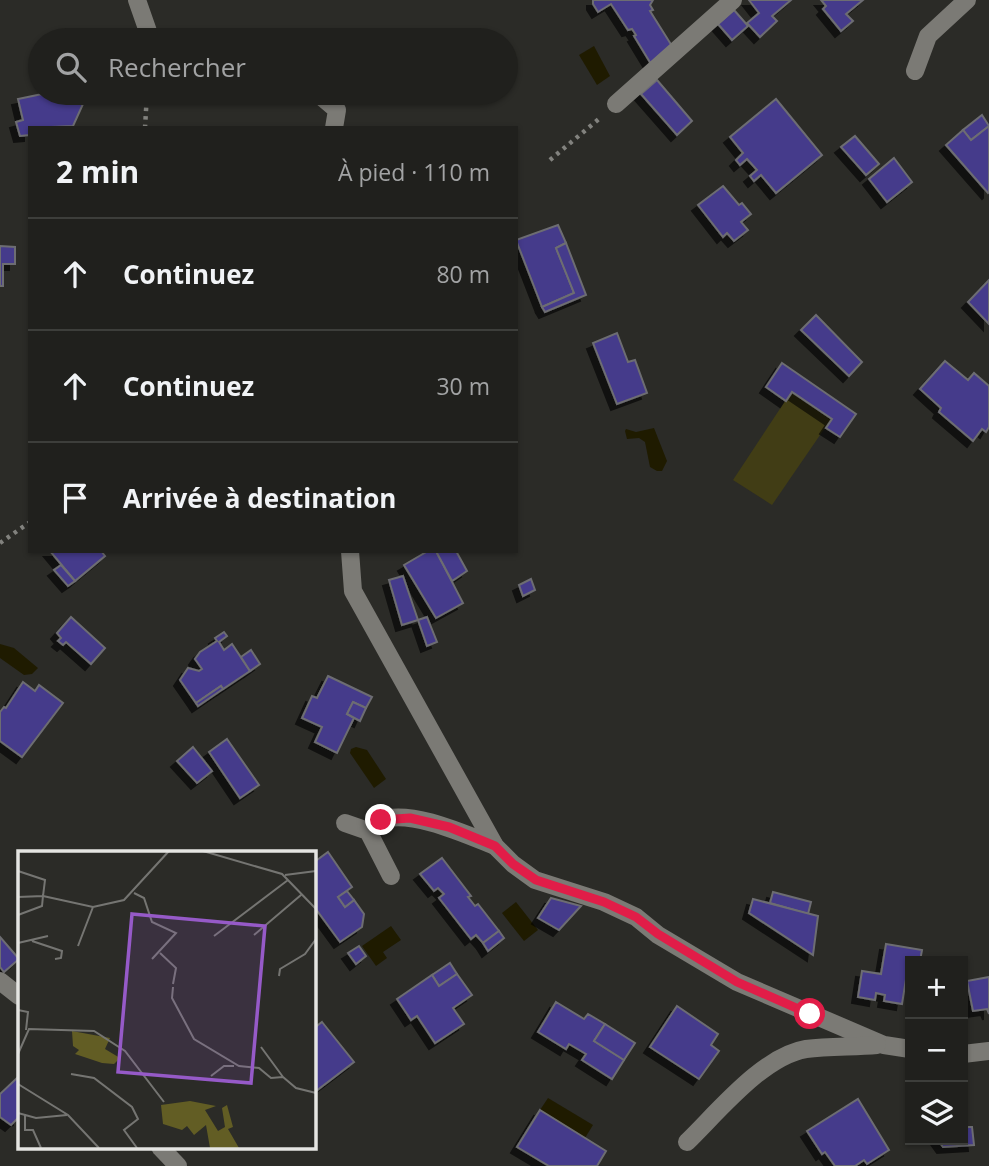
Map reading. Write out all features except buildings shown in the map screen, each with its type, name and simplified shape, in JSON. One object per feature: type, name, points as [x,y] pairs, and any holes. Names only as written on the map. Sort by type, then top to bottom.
[{"type":"street","points":[[137,0],[147,28]]},
{"type":"street","points":[[616,104],[733,0]]},
{"type":"street","points":[[915,71],[928,36],[967,0]]},
{"type":"street","points":[[331,105],[337,110],[334,126]]},
{"type":"street","points":[[350,553],[353,591],[495,846],[513,864],[536,880],[604,902],[636,917],[658,934],[737,982],[884,1045]]},
{"type":"street","points":[[368,831],[381,820],[410,818],[449,827],[495,846]]},
{"type":"street","points":[[345,823],[368,831],[391,876]]},
{"type":"street","points":[[0,981],[18,995]]},
{"type":"street","points":[[687,1142],[757,1074],[779,1059],[804,1049],[884,1045],[905,1048]]},
{"type":"street","points":[[968,1053],[989,1051]]},
{"type":"street","points":[[161,1148],[178,1166]]},
{"type":"path","points":[[550,160],[616,104]]},
{"type":"path","points":[[145,126],[146,105]]},
{"type":"path","points":[[0,543],[28,523]]},
{"type":"shaded area","points":[[594,46],[610,76],[597,85],[579,55]]},
{"type":"shaded area","points":[[791,392],[831,419],[772,505],[733,480]]},
{"type":"shaded area","points":[[654,428],[667,461],[662,471],[650,467],[645,442],[639,438],[627,439],[625,431],[636,432]]},
{"type":"shaded area","points":[[0,644],[14,648],[38,668],[32,674],[24,675],[0,658]]},
{"type":"shaded area","points":[[356,747],[367,750],[386,779],[374,788],[350,753],[351,749]]},
{"type":"shaded area","points":[[516,902],[538,930],[524,941],[502,913]]},
{"type":"shaded area","points":[[391,926],[401,940],[383,952],[387,958],[376,966],[362,946]]},
{"type":"shaded area","points":[[548,1098],[593,1125],[585,1138],[540,1110]]},
{"type":"route","points":[[381,820],[410,818],[449,827],[495,846],[513,864],[536,880],[604,902],[636,917],[658,934],[737,982],[810,1014]]}]
